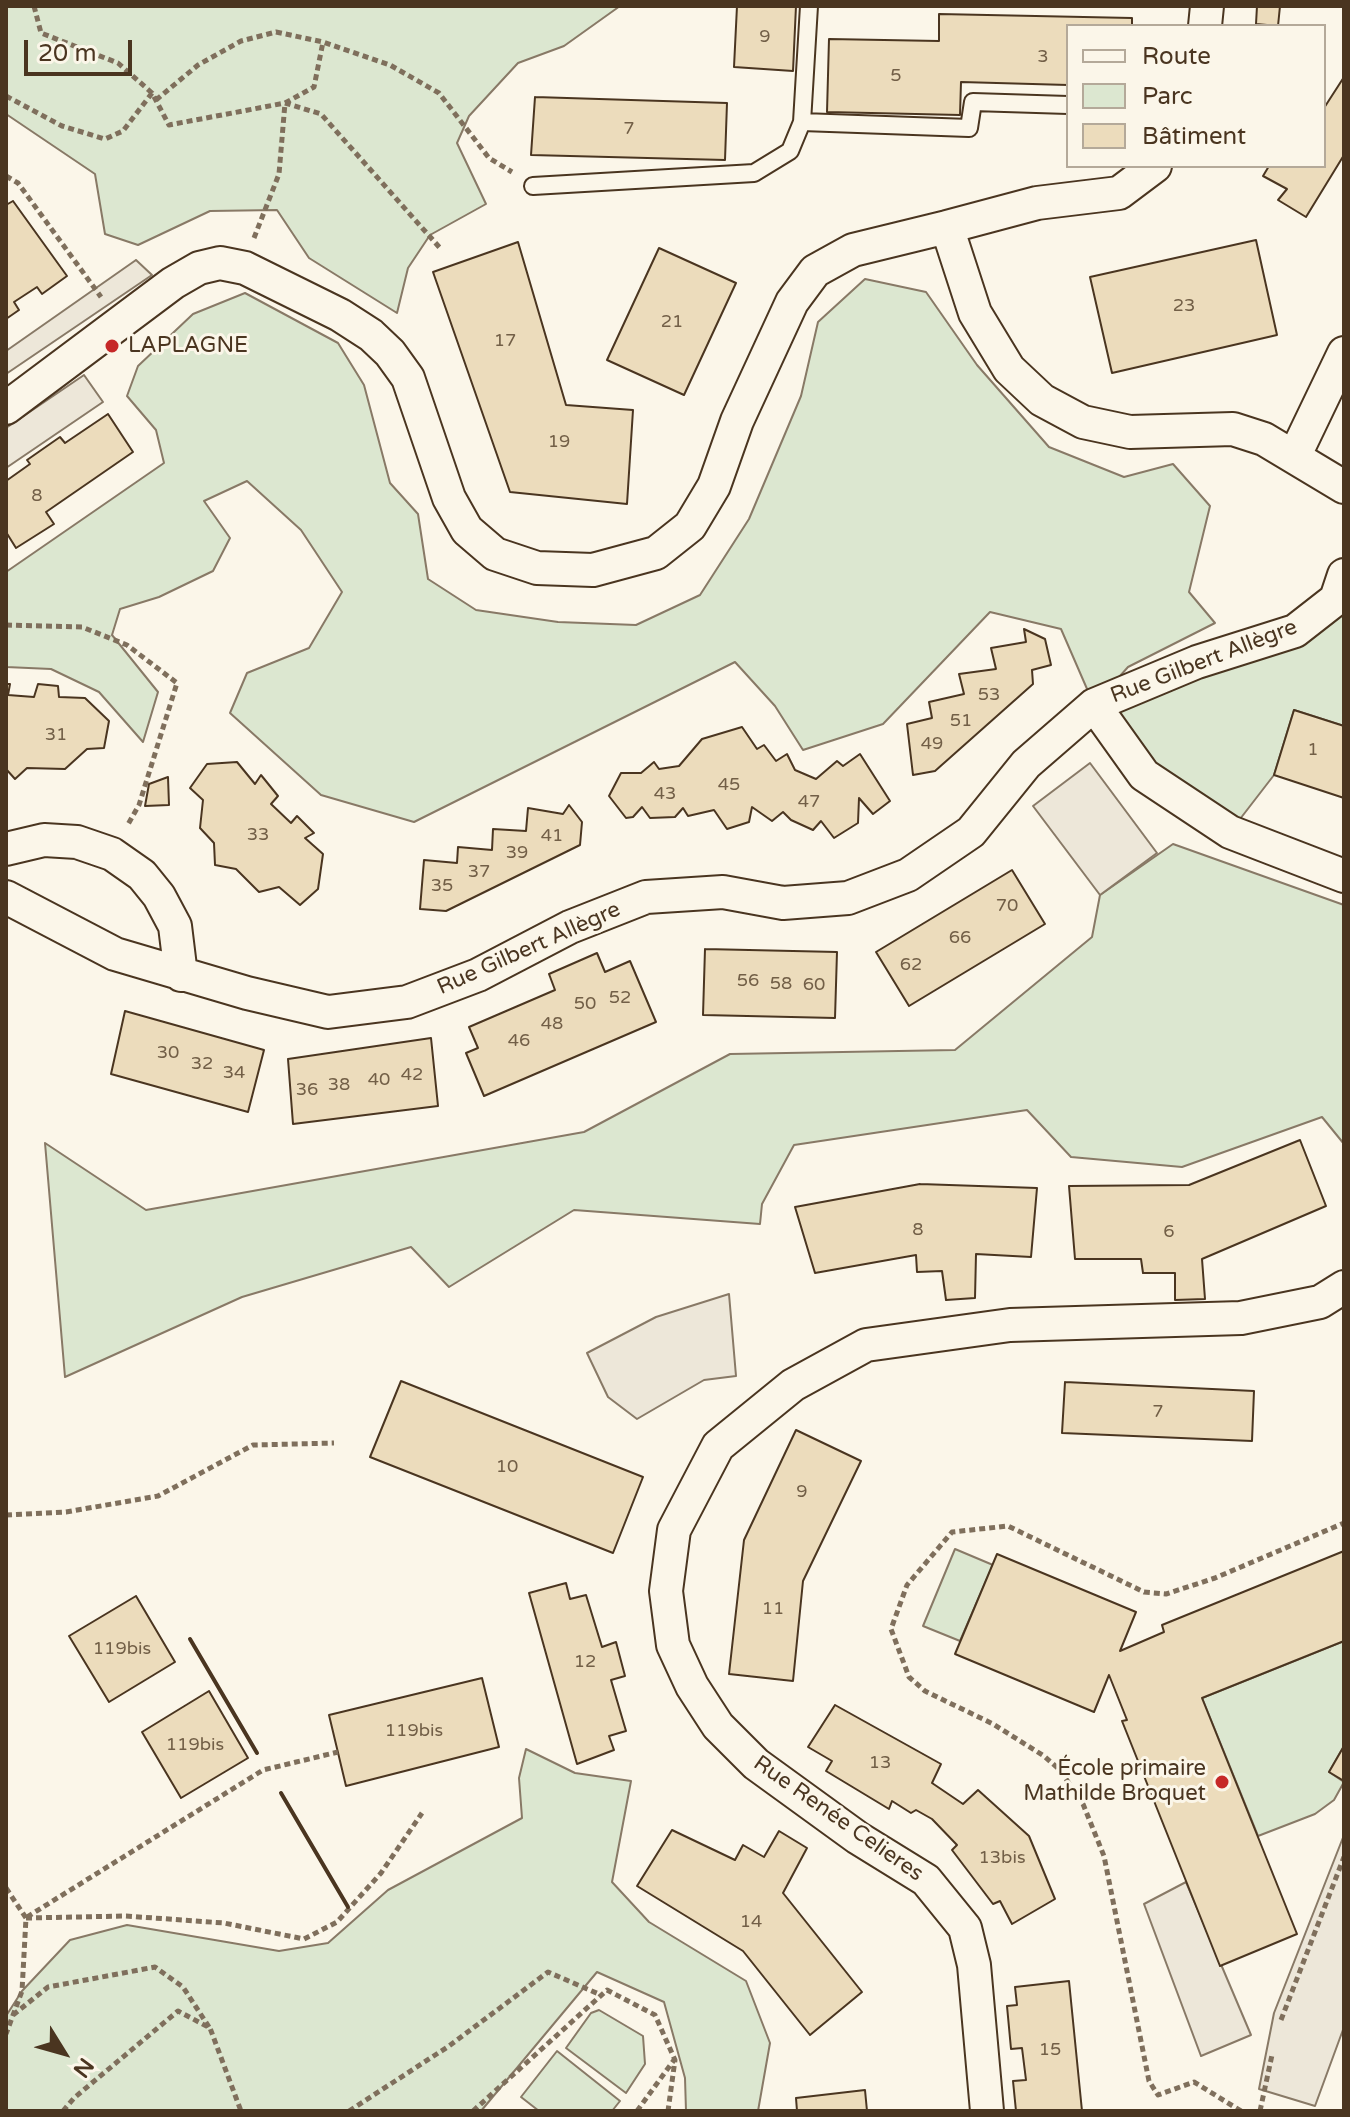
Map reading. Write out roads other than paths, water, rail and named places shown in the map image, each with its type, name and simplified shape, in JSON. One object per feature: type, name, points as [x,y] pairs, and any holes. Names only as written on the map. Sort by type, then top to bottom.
[{"type":"street","points":[[6,408],[119,322],[199,268],[220,263],[245,268],[340,315],[371,335],[390,353],[408,378],[449,498],[467,530],[495,554],[537,568],[593,570],[656,553],[690,526],[714,486],[737,421],[792,302],[815,271],[853,250],[1037,203],[1119,193],[1152,168]]},
{"type":"street","points":[[947,227],[975,313],[1009,369],[1042,400],[1083,422],[1118,429],[1233,429],[1264,439],[1295,455],[1344,487]]},
{"type":"street","points":[[1295,455],[1344,353]]},
{"type":"street","name":"Rue Gilbert Allègre","points":[[6,897],[115,954],[181,975],[328,1012],[407,1002],[478,975],[570,927],[646,897],[723,892],[783,903],[848,898],[908,875],[971,832],[1026,764],[1094,705],[1197,662],[1295,631],[1336,599],[1344,575]]},
{"type":"street","points":[[1094,705],[1144,775],[1230,832],[1344,876]]},
{"type":"street","points":[[6,849],[44,840],[77,842],[112,854],[142,875],[159,896],[175,926],[181,975]]},
{"type":"street","name":"Rue Renée Celieres","points":[[987,2111],[974,1965],[965,1928],[926,1880],[858,1838],[756,1764],[718,1726],[692,1686],[673,1645],[666,1591],[674,1530],[718,1446],[793,1385],[866,1345],[1010,1325],[1241,1318],[1320,1302],[1344,1287]]},
{"type":"lane","points":[[533,186],[754,173],[790,151],[802,122],[809,6]]},
{"type":"lane","points":[[802,122],[969,128],[973,102],[1066,105]]},
{"type":"place","name":"LAPLAGNE","points":[[112,346]]},
{"type":"place","name":"École primaire Mathilde Broquet","points":[[1222,1782]]}]
